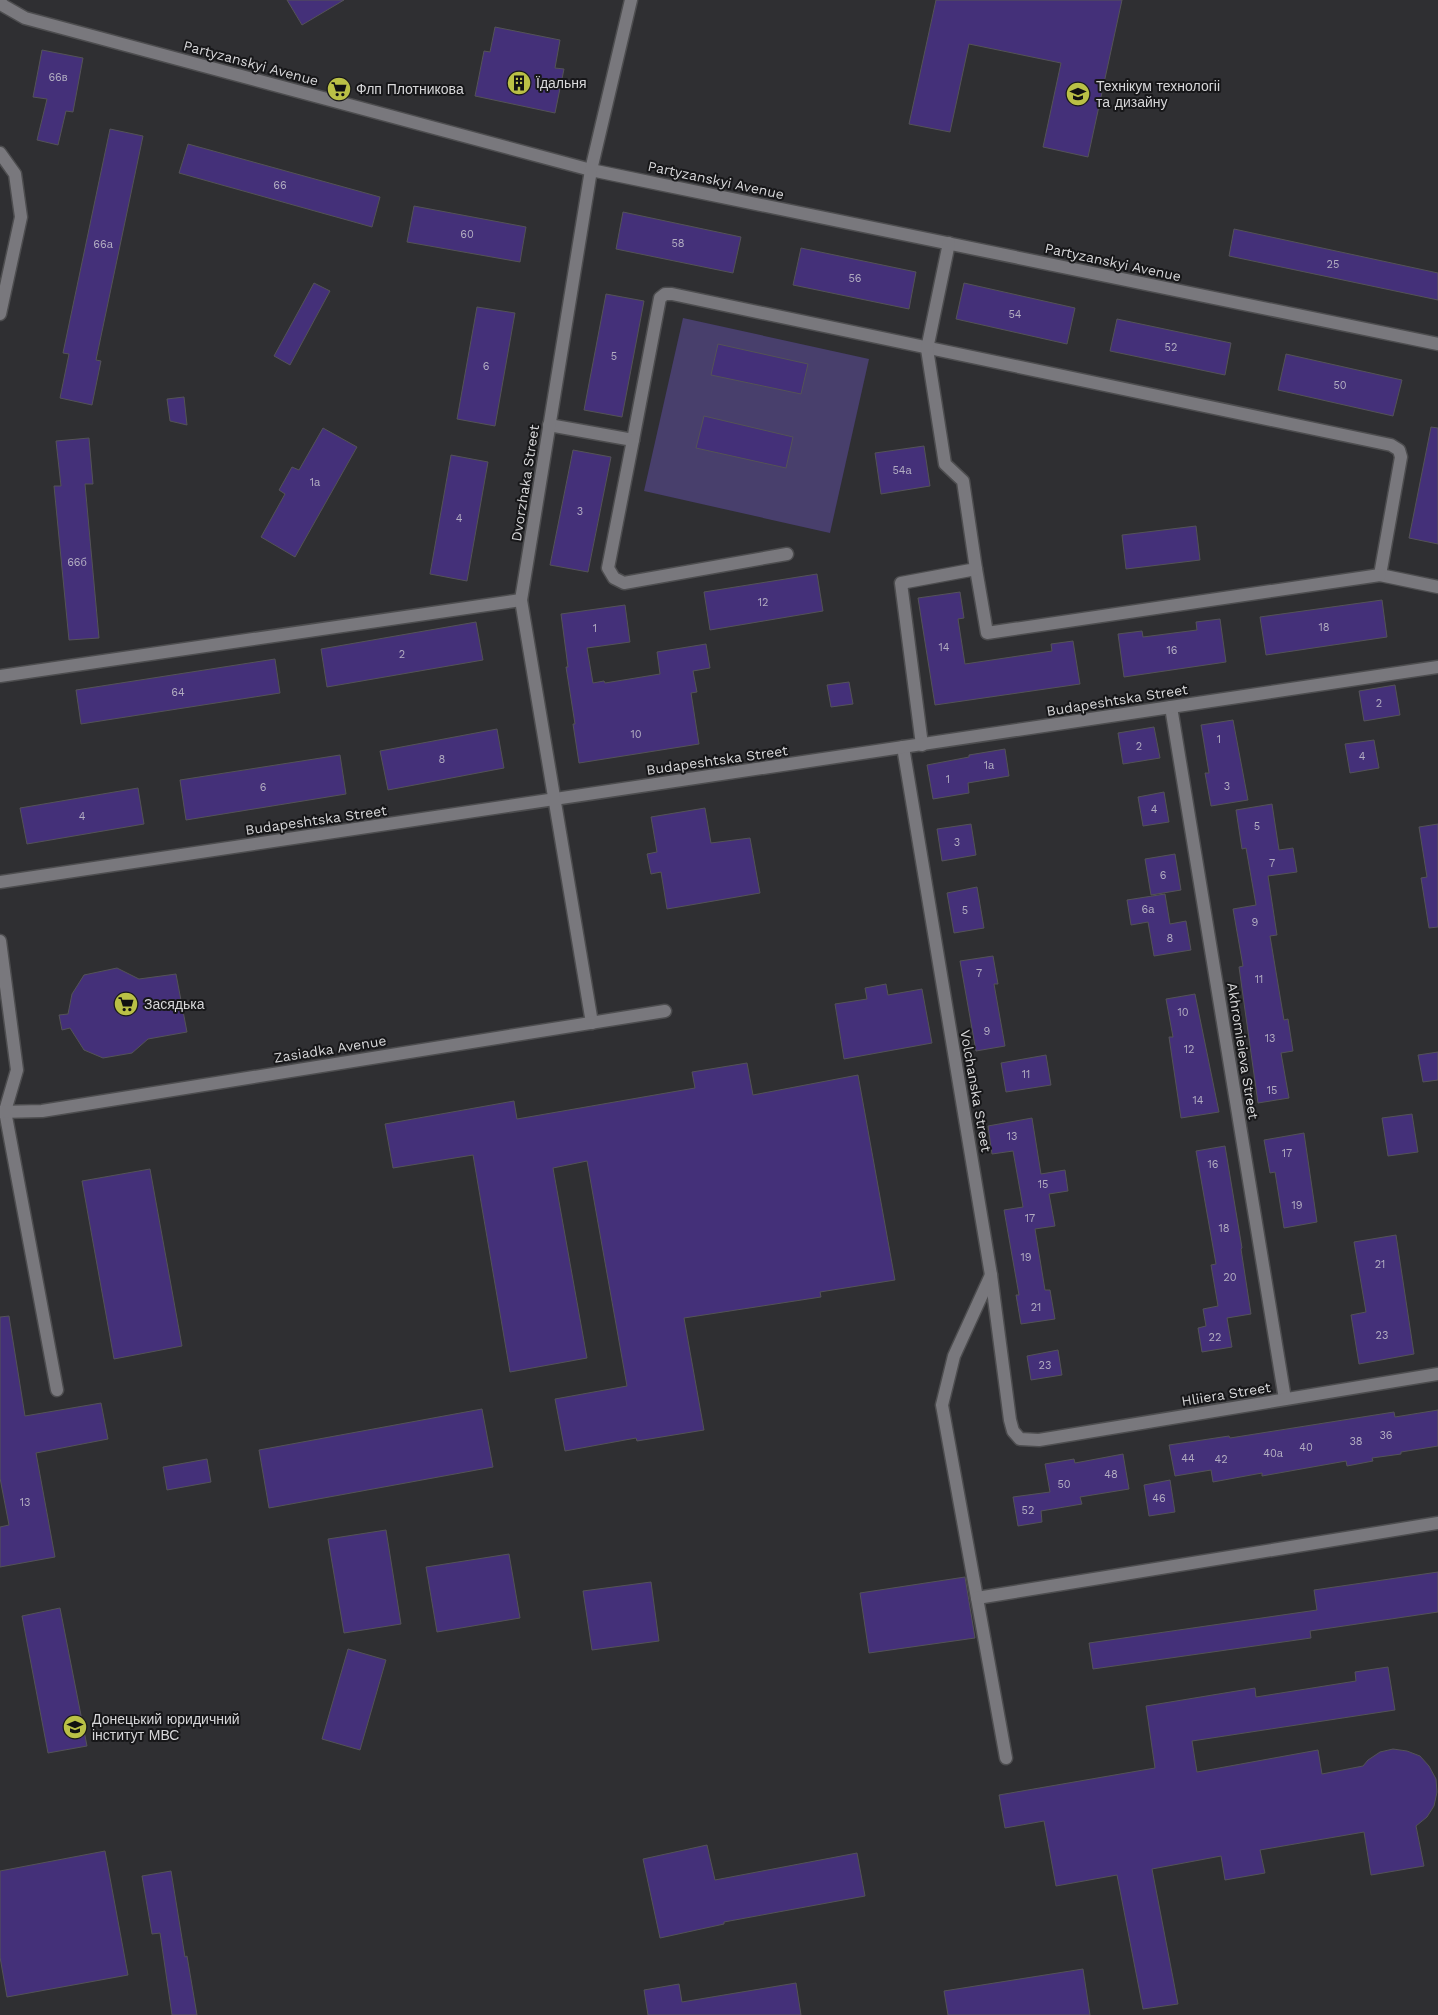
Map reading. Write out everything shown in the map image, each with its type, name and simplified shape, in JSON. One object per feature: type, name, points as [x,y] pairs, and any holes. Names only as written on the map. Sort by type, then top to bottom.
[{"type":"street","name":"Dvorzhaka Street","points":[[592,1023],[553,800],[521,600],[591,170],[631,0]]},
{"type":"street","name":"Partyzanskyi Avenue","points":[[0,2],[26,18],[591,170],[1438,344]]},
{"type":"street","points":[[0,153],[15,174],[21,217],[0,314]]},
{"type":"street","points":[[949,244],[927,349],[945,464],[963,481],[986,633],[1380,575],[1438,587]]},
{"type":"street","points":[[788,554],[624,583],[614,578],[608,568],[660,298],[665,294],[1391,445],[1399,450],[1400,458],[1380,575]]},
{"type":"street","points":[[549,425],[633,440]]},
{"type":"street","points":[[922,744],[901,583],[976,569]]},
{"type":"street","points":[[0,676],[521,600]]},
{"type":"street","name":"Budapeshtska Street","points":[[0,882],[1438,667]]},
{"type":"street","name":"Akhromieieva Street","points":[[1171,707],[1285,1399]]},
{"type":"street","name":"Volchanska Street","points":[[903,748],[991,1275],[1010,1420],[1013,1431],[1020,1439]]},
{"type":"street","points":[[0,941],[17,1070],[3,1112],[57,1390]]},
{"type":"street","name":"Zasiadka Avenue","points":[[3,1112],[42,1111],[665,1011]]},
{"type":"street","points":[[991,1275],[954,1356],[942,1405],[1006,1758]]},
{"type":"street","name":"Hliiera Street","points":[[1020,1439],[1029,1441],[1040,1440],[1438,1374]]},
{"type":"street","points":[[977,1598],[1438,1523]]},
{"type":"shaded area","points":[[683,318],[869,359],[830,533],[644,491]]},
{"type":"building","points":[[287,0],[344,0],[302,25]]},
{"type":"building","name":"Технікум технологіі та дизайну","points":[[936,0],[1122,0],[1088,157],[1043,147],[1061,63],[969,44],[950,132],[909,124]]},
{"type":"building","name":"Їдальня","points":[[495,27],[560,40],[555,68],[564,69],[555,113],[475,96],[484,51],[490,52]]},
{"type":"building","points":[[42,50],[83,58],[73,112],[66,111],[58,145],[37,140],[47,99],[33,97]]},
{"type":"building","points":[[110,129],[143,136],[96,360],[101,361],[92,405],[60,398],[69,354],[63,353]]},
{"type":"building","points":[[188,144],[380,197],[372,227],[179,173]]},
{"type":"building","points":[[414,206],[526,227],[520,262],[407,242]]},
{"type":"building","points":[[623,212],[741,237],[733,273],[616,249]]},
{"type":"building","points":[[1234,229],[1438,273],[1438,300],[1229,256]]},
{"type":"building","points":[[801,248],[916,272],[909,309],[793,285]]},
{"type":"building","points":[[314,283],[330,291],[290,365],[274,356]]},
{"type":"building","points":[[964,283],[1075,308],[1067,344],[956,319]]},
{"type":"building","points":[[606,294],[644,301],[622,417],[584,410]]},
{"type":"building","points":[[477,307],[515,313],[495,426],[457,419]]},
{"type":"building","points":[[1117,319],[1231,343],[1225,375],[1110,351]]},
{"type":"building","points":[[718,344],[808,364],[801,394],[711,375]]},
{"type":"building","points":[[1286,354],[1402,380],[1393,416],[1278,390]]},
{"type":"building","points":[[184,397],[187,425],[170,421],[167,399]]},
{"type":"building","points":[[704,416],[793,437],[786,468],[696,448]]},
{"type":"building","points":[[1431,427],[1438,428],[1438,544],[1409,538]]},
{"type":"building","points":[[323,428],[357,447],[295,557],[261,537],[285,494],[279,490],[292,467],[299,470]]},
{"type":"building","points":[[89,438],[93,484],[85,484],[99,638],[69,640],[54,486],[61,486],[56,441]]},
{"type":"building","points":[[924,446],[930,486],[881,494],[875,453]]},
{"type":"building","points":[[573,450],[611,457],[588,572],[550,565]]},
{"type":"building","points":[[451,455],[488,462],[467,581],[430,574]]},
{"type":"building","points":[[1196,526],[1200,560],[1126,569],[1122,535]]},
{"type":"building","points":[[817,574],[823,611],[710,630],[704,592]]},
{"type":"building","points":[[960,592],[964,618],[958,619],[965,664],[1052,651],[1051,644],[1073,641],[1080,684],[935,705],[918,598]]},
{"type":"building","points":[[1382,600],[1387,637],[1266,655],[1260,617]]},
{"type":"building","points":[[625,605],[630,642],[587,648],[593,683],[604,681],[605,683],[660,674],[657,652],[706,644],[710,668],[693,671],[697,692],[691,693],[699,744],[579,763],[561,614]]},
{"type":"building","points":[[1220,619],[1226,662],[1124,677],[1118,634],[1142,631],[1143,637],[1197,630],[1196,622]]},
{"type":"building","points":[[476,622],[483,660],[327,687],[321,649]]},
{"type":"building","points":[[275,659],[280,693],[81,724],[76,690]]},
{"type":"building","points":[[849,682],[853,704],[831,707],[827,685]]},
{"type":"building","points":[[1395,685],[1400,715],[1364,721],[1359,691]]},
{"type":"building","points":[[1233,720],[1248,800],[1211,806],[1205,773],[1209,773],[1201,725]]},
{"type":"building","points":[[1154,727],[1160,758],[1123,764],[1118,733]]},
{"type":"building","points":[[497,729],[504,768],[388,790],[380,751]]},
{"type":"building","points":[[1374,740],[1379,768],[1350,773],[1345,744]]},
{"type":"building","points":[[1005,749],[1009,776],[968,783],[969,793],[933,799],[927,765]]},
{"type":"building","points":[[340,755],[346,794],[186,820],[180,780]]},
{"type":"building","points":[[138,788],[144,824],[27,844],[20,808]]},
{"type":"building","points":[[1164,792],[1169,822],[1143,826],[1138,797]]},
{"type":"building","points":[[1272,804],[1279,850],[1293,848],[1297,872],[1268,876],[1277,935],[1270,936],[1284,1020],[1288,1019],[1293,1051],[1281,1053],[1289,1098],[1258,1103],[1239,967],[1243,966],[1233,909],[1256,905],[1246,848],[1242,849],[1236,810]]},
{"type":"building","points":[[705,808],[711,843],[750,838],[760,893],[667,909],[661,872],[651,874],[647,854],[657,852],[651,817]]},
{"type":"building","points":[[971,824],[976,855],[942,861],[937,829]]},
{"type":"building","points":[[1438,824],[1438,927],[1429,928],[1421,878],[1427,877],[1419,827]]},
{"type":"building","points":[[1175,854],[1181,890],[1151,895],[1145,859]]},
{"type":"building","points":[[977,887],[984,928],[954,933],[947,893]]},
{"type":"building","points":[[1165,894],[1170,924],[1186,921],[1191,950],[1154,956],[1148,922],[1131,925],[1127,900]]},
{"type":"building","points":[[993,956],[998,984],[994,984],[1005,1046],[976,1051],[960,961]]},
{"type":"building","name":"Засядька","points":[[117,968],[139,979],[176,974],[187,1032],[148,1039],[132,1053],[103,1058],[84,1050],[70,1028],[62,1030],[59,1015],[68,1014],[72,994],[84,975]]},
{"type":"building","points":[[886,984],[888,995],[922,989],[932,1043],[844,1059],[835,1004],[867,999],[865,988]]},
{"type":"building","points":[[1195,994],[1219,1112],[1181,1118],[1169,1037],[1173,1037],[1166,999]]},
{"type":"building","points":[[1438,1052],[1438,1080],[1423,1082],[1418,1055]]},
{"type":"building","points":[[1046,1055],[1051,1085],[1006,1092],[1001,1063]]},
{"type":"building","points":[[747,1063],[753,1095],[858,1075],[895,1280],[820,1292],[821,1297],[684,1318],[704,1430],[637,1441],[636,1438],[565,1451],[555,1399],[627,1386],[587,1161],[553,1168],[587,1358],[510,1372],[473,1155],[393,1168],[385,1124],[514,1101],[517,1119],[695,1088],[692,1072]]},
{"type":"building","points":[[1412,1114],[1418,1152],[1388,1156],[1382,1118]]},
{"type":"building","points":[[1032,1118],[1041,1174],[1065,1170],[1068,1191],[1049,1194],[1055,1226],[1035,1229],[1045,1290],[1050,1290],[1055,1319],[1021,1324],[1016,1295],[1019,1295],[1004,1210],[1023,1207],[1013,1151],[992,1154],[988,1126]]},
{"type":"building","points":[[1304,1133],[1317,1222],[1284,1228],[1275,1172],[1270,1173],[1264,1140]]},
{"type":"building","points":[[1225,1146],[1251,1314],[1227,1318],[1232,1347],[1202,1352],[1198,1328],[1206,1326],[1203,1309],[1218,1306],[1211,1265],[1216,1264],[1196,1151]]},
{"type":"building","points":[[150,1169],[182,1346],[114,1359],[82,1181]]},
{"type":"building","points":[[1396,1235],[1414,1354],[1359,1364],[1351,1315],[1366,1312],[1354,1242]]},
{"type":"building","points":[[9,1316],[25,1416],[101,1403],[108,1439],[36,1453],[55,1557],[0,1567],[0,1527],[9,1525],[0,1478],[0,1317]]},
{"type":"building","points":[[1058,1350],[1062,1375],[1031,1380],[1027,1356]]},
{"type":"building","points":[[482,1409],[493,1467],[269,1508],[259,1450]]},
{"type":"building","points":[[1438,1410],[1438,1446],[1372,1458],[1373,1461],[1347,1466],[1346,1461],[1262,1476],[1262,1473],[1213,1482],[1211,1470],[1175,1476],[1169,1445],[1229,1436],[1230,1438],[1394,1412],[1395,1417]]},
{"type":"building","points":[[1123,1454],[1129,1489],[1080,1497],[1082,1504],[1041,1511],[1042,1522],[1018,1526],[1013,1497],[1050,1492],[1045,1464],[1074,1459],[1075,1463]]},
{"type":"building","points":[[207,1459],[211,1482],[167,1490],[163,1467]]},
{"type":"building","points":[[1170,1480],[1175,1512],[1149,1516],[1144,1485]]},
{"type":"building","points":[[386,1530],[401,1624],[344,1633],[328,1539]]},
{"type":"building","points":[[509,1554],[520,1618],[437,1632],[426,1567]]},
{"type":"building","points":[[1438,1572],[1438,1612],[1310,1631],[1311,1638],[1093,1669],[1089,1643],[1317,1610],[1314,1590]]},
{"type":"building","points":[[965,1577],[975,1638],[869,1653],[860,1593]]},
{"type":"building","points":[[651,1582],[659,1641],[592,1650],[583,1591]]},
{"type":"building","points":[[60,1608],[87,1746],[48,1753],[22,1616]]},
{"type":"building","points":[[348,1649],[386,1660],[360,1750],[322,1739]]},
{"type":"building","points":[[1388,1667],[1395,1710],[1192,1741],[1197,1772],[1318,1750],[1322,1774],[1363,1766],[1380,1752],[1393,1749],[1407,1751],[1420,1756],[1429,1766],[1436,1779],[1437,1792],[1434,1806],[1427,1817],[1416,1826],[1424,1866],[1371,1875],[1364,1832],[1260,1850],[1265,1873],[1225,1880],[1221,1856],[1152,1869],[1178,2004],[1143,2009],[1117,1875],[1056,1886],[1044,1821],[1005,1828],[999,1795],[1155,1768],[1146,1706],[1255,1688],[1256,1697],[1356,1681],[1355,1672]]},
{"type":"building","points":[[707,1845],[715,1880],[857,1853],[865,1896],[724,1922],[724,1924],[660,1938],[643,1859]]},
{"type":"building","points":[[105,1851],[128,1975],[7,1997],[0,1957],[0,1871]]},
{"type":"building","points":[[171,1871],[185,1957],[187,1956],[197,2015],[172,2015],[160,1933],[152,1934],[142,1876]]},
{"type":"building","points":[[1083,1969],[1090,2015],[948,2015],[944,1991]]},
{"type":"building","points":[[796,1983],[801,2015],[648,2015],[644,1990],[679,1984],[682,2002]]},
{"type":"place","name":"Їдальня","points":[[519,83]]},
{"type":"place","name":"Флп Плотникова","points":[[339,89]]},
{"type":"place","name":"Технікум технологіі та дизайну","points":[[1078,94]]},
{"type":"place","name":"Засядька","points":[[126,1004]]},
{"type":"place","name":"Донецький юридичний інститут МВС","points":[[75,1727]]}]
